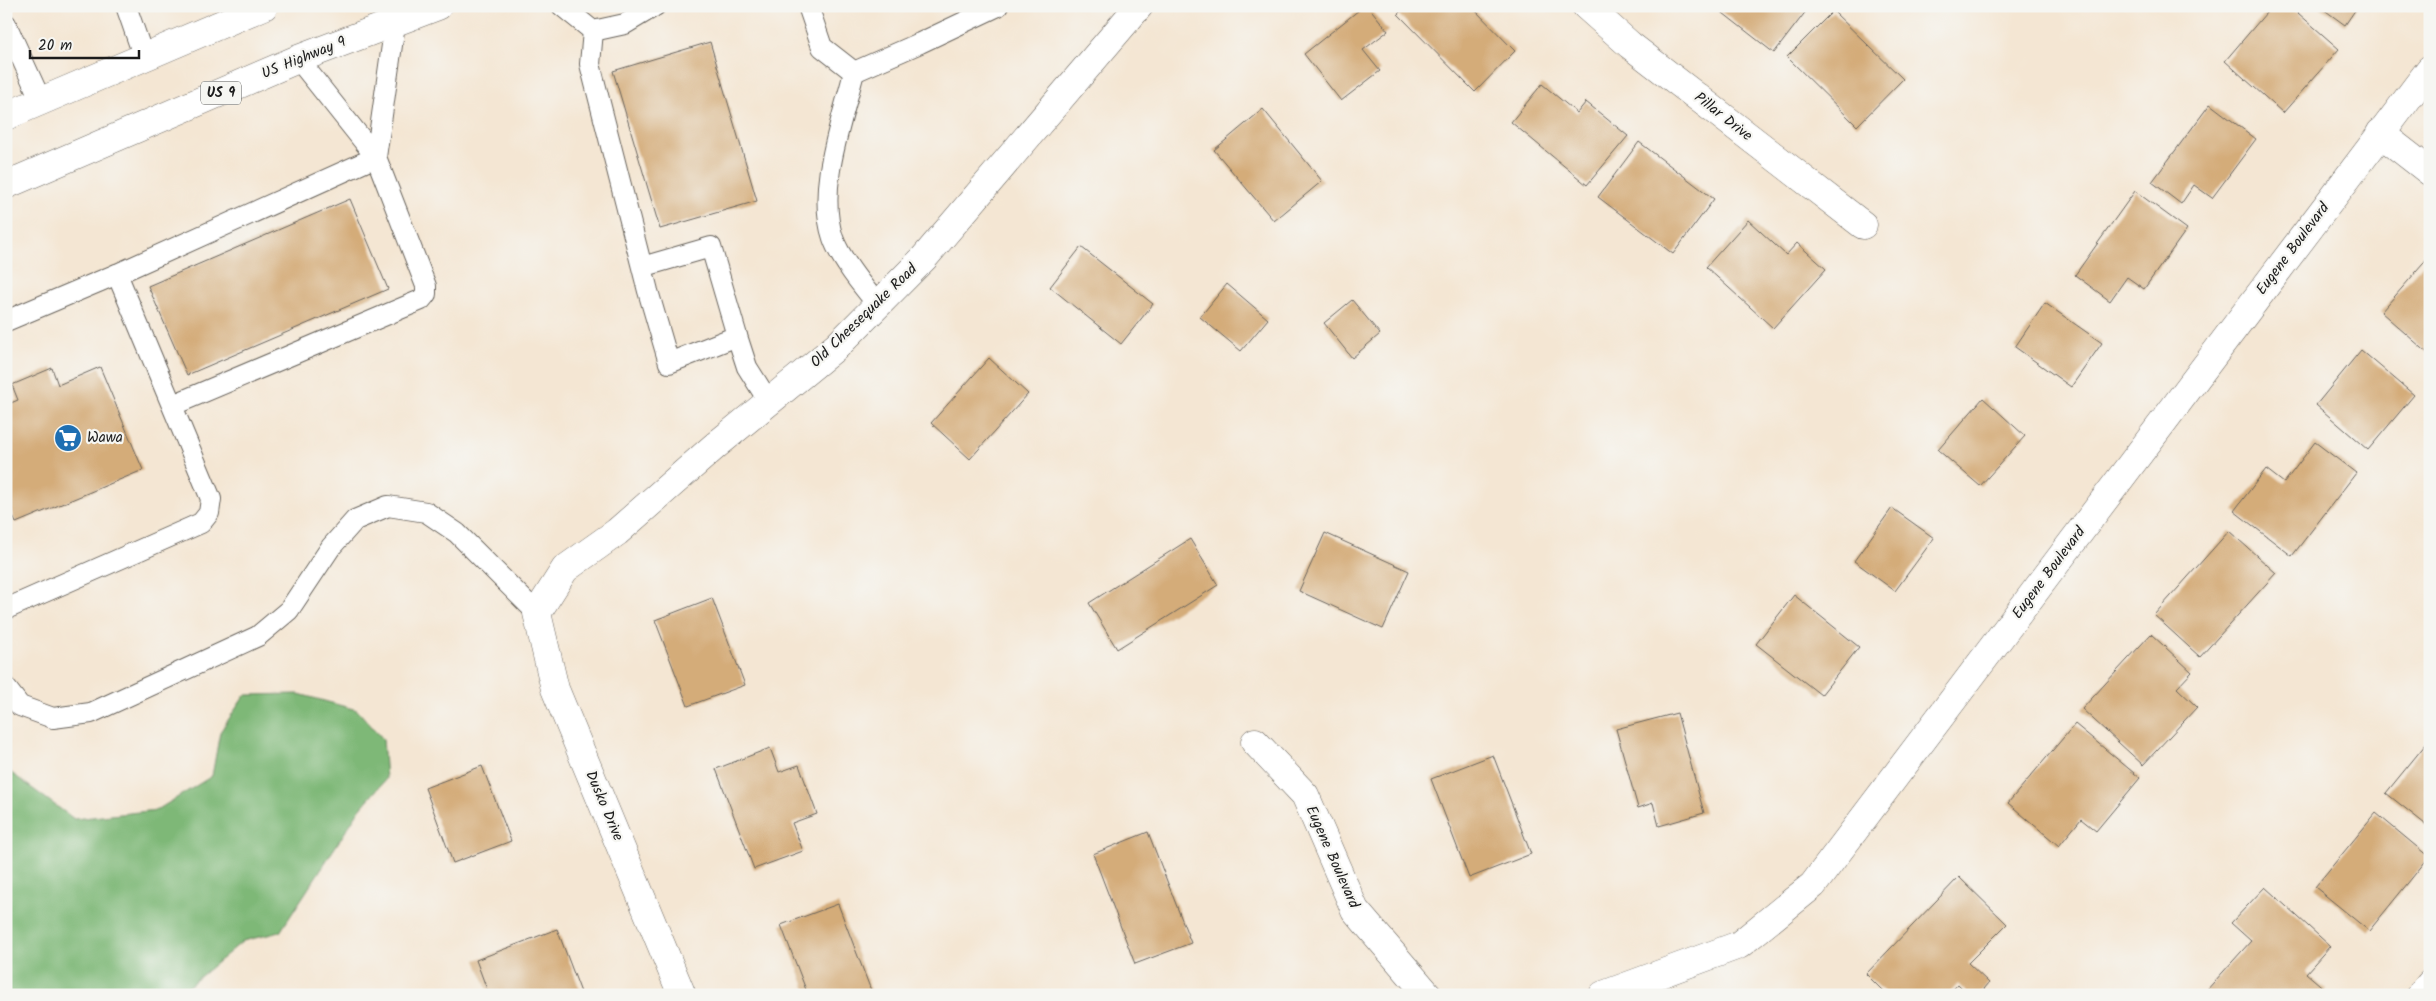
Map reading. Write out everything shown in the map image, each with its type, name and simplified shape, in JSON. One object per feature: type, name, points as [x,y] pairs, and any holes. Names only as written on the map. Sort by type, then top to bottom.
[{"type":"main road","points":[[6,116],[144,58],[217,17],[264,6]]},
{"type":"main road","name":"US Highway 9","points":[[6,185],[298,59],[395,24],[438,6]]},
{"type":"main road","name":"Old Cheesequake Road","points":[[537,613],[565,569],[617,532],[715,446],[837,346],[878,305],[924,258],[1139,6]]},
{"type":"main road","name":"Pillar Drive","points":[[1586,6],[1630,45],[1863,225]]},
{"type":"main road","name":"Eugene Boulevard","points":[[1603,995],[1739,945],[1813,885],[2430,69]]},
{"type":"main road","points":[[2380,134],[2430,172]]},
{"type":"main road","name":"Dusko Drive","points":[[537,613],[555,689],[682,995]]},
{"type":"main road","name":"Eugene Boulevard","points":[[1256,742],[1305,795],[1355,910],[1428,995]]},
{"type":"main road","points":[[2421,995],[2430,984]]},
{"type":"lane","points":[[126,6],[144,58]]},
{"type":"lane","points":[[562,6],[593,31]]},
{"type":"lane","points":[[593,31],[625,24],[656,6]]},
{"type":"lane","points":[[808,6],[822,47],[854,72]]},
{"type":"lane","points":[[854,72],[920,44],[998,6]]},
{"type":"lane","points":[[6,24],[41,101]]},
{"type":"lane","points":[[376,157],[395,24]]},
{"type":"lane","points":[[593,31],[590,64],[642,266],[670,363],[737,336]]},
{"type":"lane","points":[[173,405],[421,300],[426,294],[426,286],[376,157],[298,59]]},
{"type":"lane","points":[[854,72],[826,198],[833,239],[856,278],[878,305]]},
{"type":"lane","points":[[6,321],[117,274],[376,157]]},
{"type":"lane","points":[[642,266],[710,247],[748,367],[769,402]]},
{"type":"lane","points":[[6,609],[201,524],[209,513],[211,499],[117,274]]},
{"type":"lane","points":[[6,688],[20,706],[53,718],[91,713],[258,636],[289,610],[331,547],[355,520],[388,506],[426,512],[457,533],[537,613]]},
{"type":"green space","points":[[299,694],[357,710],[383,739],[386,779],[360,809],[280,932],[243,941],[178,995],[6,995],[6,769],[74,819],[157,810],[212,776],[220,732],[245,695]]},
{"type":"building","points":[[1364,6],[1368,6],[1388,31],[1363,50],[1380,71],[1341,101],[1304,54]]},
{"type":"building","points":[[1405,6],[1471,6],[1515,51],[1475,92],[1398,14]]},
{"type":"building","points":[[1714,6],[1810,6],[1774,53]]},
{"type":"building","points":[[2272,6],[2290,6],[2339,49],[2283,113],[2225,61]]},
{"type":"building","points":[[2319,6],[2358,6],[2345,25]]},
{"type":"building","points":[[1833,11],[1903,79],[1857,126],[1787,57]]},
{"type":"building","points":[[710,42],[757,201],[660,229],[613,71]]},
{"type":"building","points":[[1542,84],[1577,113],[1586,102],[1628,136],[1587,185],[1511,122]]},
{"type":"building","points":[[2210,104],[2256,139],[2212,198],[2194,185],[2181,204],[2152,182]]},
{"type":"building","points":[[1263,109],[1322,181],[1274,221],[1214,150]]},
{"type":"building","points":[[1639,142],[1714,199],[1673,254],[1598,197]]},
{"type":"building","points":[[2135,191],[2187,229],[2144,289],[2127,277],[2110,301],[2075,275]]},
{"type":"building","points":[[350,199],[388,289],[187,375],[148,286]]},
{"type":"building","points":[[1748,220],[1786,255],[1797,243],[1826,269],[1773,328],[1706,267]]},
{"type":"building","points":[[1081,247],[1153,304],[1121,344],[1050,287]]},
{"type":"building","points":[[2430,256],[2430,355],[2381,312]]},
{"type":"building","points":[[1227,284],[1268,319],[1241,351],[1200,317]]},
{"type":"building","points":[[1352,300],[1380,334],[1352,358],[1324,323]]},
{"type":"building","points":[[2045,303],[2102,343],[2071,387],[2015,347]]},
{"type":"building","points":[[2361,350],[2414,395],[2368,450],[2316,405]]},
{"type":"building","points":[[989,358],[1028,394],[970,459],[931,423]]},
{"type":"building","name":"Wawa","points":[[100,367],[143,470],[16,523],[6,501],[6,405],[18,400],[12,385],[52,368],[58,385]]},
{"type":"building","points":[[1983,398],[2025,436],[1980,486],[1938,450]]},
{"type":"building","points":[[2315,442],[2356,473],[2292,556],[2234,511],[2266,469],[2284,483]]},
{"type":"building","points":[[1892,508],[1934,538],[1895,591],[1854,561]]},
{"type":"building","points":[[2229,531],[2276,573],[2200,657],[2154,615]]},
{"type":"building","points":[[1325,533],[1409,571],[1383,629],[1299,591]]},
{"type":"building","points":[[1190,539],[1218,585],[1117,649],[1089,603]]},
{"type":"building","points":[[1794,595],[1859,647],[1821,695],[1756,644]]},
{"type":"building","points":[[712,598],[745,685],[688,706],[655,620]]},
{"type":"building","points":[[2151,634],[2192,672],[2177,688],[2197,707],[2143,765],[2082,709]]},
{"type":"building","points":[[1677,713],[1704,813],[1659,826],[1653,803],[1638,808],[1616,729]]},
{"type":"building","points":[[2075,724],[2140,778],[2096,831],[2081,819],[2059,846],[2008,803]]},
{"type":"building","points":[[2430,739],[2430,828],[2386,793]]},
{"type":"building","points":[[770,748],[779,772],[799,765],[817,814],[792,823],[803,851],[754,869],[716,769]]},
{"type":"building","points":[[1493,755],[1531,854],[1469,878],[1431,779]]},
{"type":"building","points":[[482,766],[511,841],[453,863],[425,788]]},
{"type":"building","points":[[2376,813],[2429,857],[2369,931],[2315,887]]},
{"type":"building","points":[[1148,832],[1191,943],[1135,964],[1093,854]]},
{"type":"building","points":[[1959,877],[2007,924],[1968,963],[1989,983],[1979,995],[1969,995],[1958,984],[1948,995],[1887,995],[1866,974]]},
{"type":"building","points":[[2265,887],[2330,946],[2306,973],[2326,990],[2322,995],[2208,995],[2205,992],[2251,941],[2231,923]]},
{"type":"building","points":[[838,904],[872,993],[808,995],[781,925]]},
{"type":"building","points":[[557,929],[582,995],[489,995],[476,960]]},
{"type":"place","name":"Wawa","points":[[68,438]]}]
